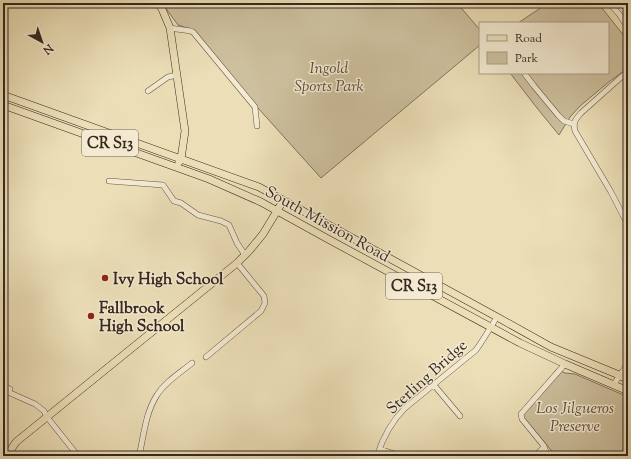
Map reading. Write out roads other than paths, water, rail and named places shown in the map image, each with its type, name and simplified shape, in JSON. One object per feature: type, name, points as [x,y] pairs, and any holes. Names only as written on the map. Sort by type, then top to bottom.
[{"type":"main road","points":[[158,3],[170,28],[185,131],[181,159],[176,167]]},
{"type":"main road","name":"South Mission Road","points":[[4,98],[181,159],[259,188],[551,347],[628,380]]},
{"type":"main road","name":"South Mission Road","points":[[3,105],[209,179],[261,202],[520,343],[628,391]]},
{"type":"main road","points":[[8,456],[16,442],[245,255],[263,234],[283,201]]},
{"type":"street","points":[[3,10],[6,3]]},
{"type":"street","points":[[609,3],[619,14],[628,28]]},
{"type":"street","points":[[170,28],[193,32],[255,107],[257,126]]},
{"type":"street","points":[[628,71],[581,113],[575,119],[574,124],[575,131],[611,192],[628,225]]},
{"type":"street","points":[[525,74],[558,115],[564,121],[574,124]]},
{"type":"street","points":[[148,91],[168,77],[177,75]]},
{"type":"street","points":[[109,181],[163,185],[174,201],[182,203],[198,215],[221,221],[229,225],[237,243],[245,255]]},
{"type":"street","points":[[206,357],[261,311],[265,304],[264,296],[236,263]]},
{"type":"street","name":"Sterling Bridge","points":[[377,456],[387,431],[397,416],[476,350],[497,317]]},
{"type":"street","points":[[614,384],[628,361]]},
{"type":"street","points":[[137,456],[140,452],[150,407],[158,394],[169,382],[192,363]]},
{"type":"street","points":[[546,455],[544,447],[522,419],[522,414],[565,364]]},
{"type":"street","points":[[434,385],[460,416]]},
{"type":"street","points":[[3,386],[9,391],[35,404],[44,411],[47,417],[78,456]]},
{"type":"street","points":[[535,456],[544,447]]},
{"type":"street","points":[[380,448],[400,456]]},
{"type":"place","name":"Ivy High School","points":[[105,278]]},
{"type":"place","name":"Fallbrook High School","points":[[91,316]]},
{"type":"park label","name":"Ingold Sports Park","points":[[329,76]]},
{"type":"park label","name":"Los Jilgueros Preserve","points":[[575,416]]}]
